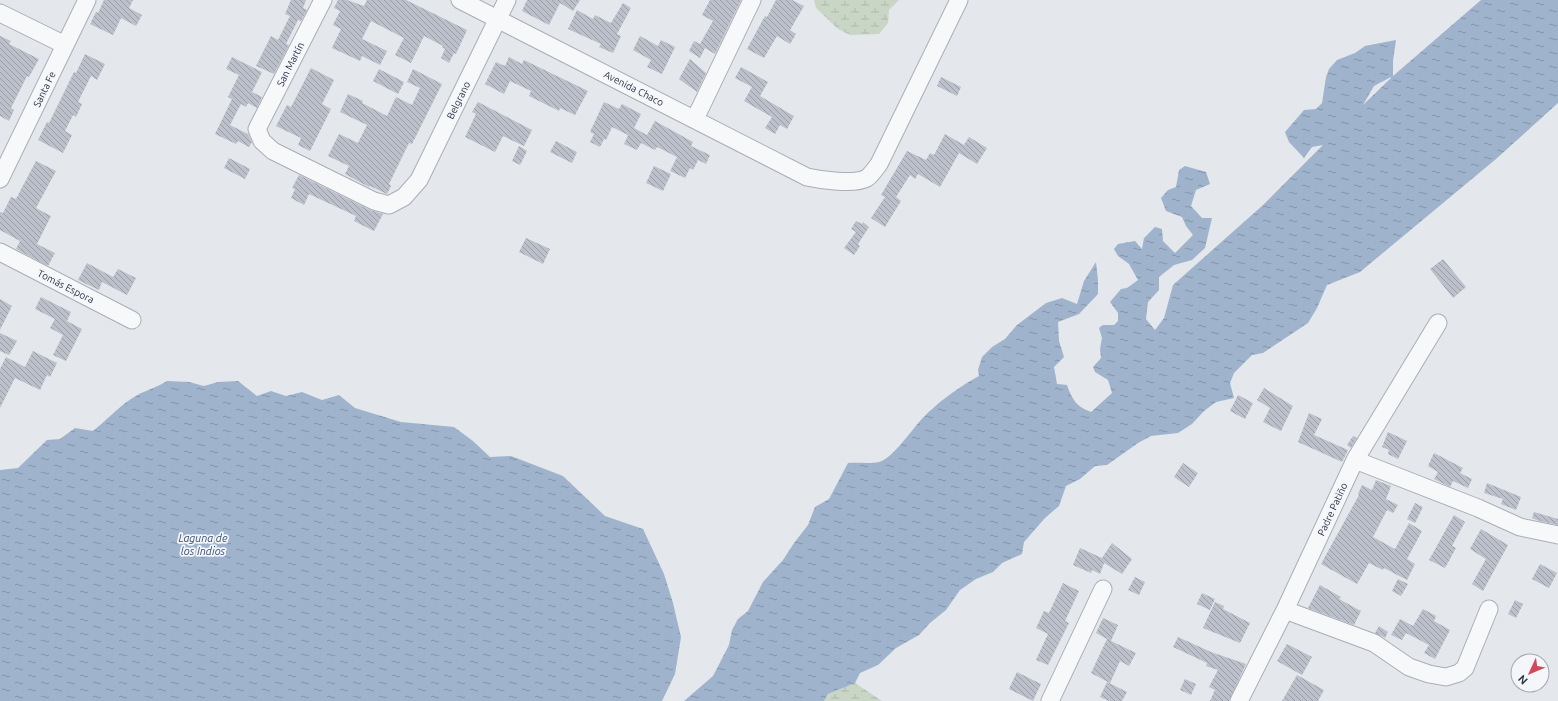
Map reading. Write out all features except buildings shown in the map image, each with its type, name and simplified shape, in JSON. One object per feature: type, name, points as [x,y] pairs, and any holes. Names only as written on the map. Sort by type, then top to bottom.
[{"type":"street","name":"Santa Fe","points":[[0,179],[87,0]]},
{"type":"street","name":"San Martín","points":[[323,0],[257,129],[262,140],[273,151],[374,201],[389,205],[404,197]]},
{"type":"street","name":"Avenida Chaco","points":[[460,0],[807,177],[824,181],[850,181],[866,178],[879,164],[959,0]]},
{"type":"street","name":"Belgrano","points":[[404,197],[419,180],[507,0]]},
{"type":"street","points":[[695,119],[752,0]]},
{"type":"street","points":[[0,14],[66,45]]},
{"type":"street","name":"Tomás Espora","points":[[0,252],[132,320]]},
{"type":"street","name":"Padre Patiño","points":[[1239,701],[1355,460],[1438,324]]},
{"type":"street","points":[[1355,460],[1478,508],[1520,527],[1558,535]]},
{"type":"street","points":[[1056,699],[1103,589]]},
{"type":"street","points":[[1284,610],[1374,644],[1409,666],[1429,674],[1446,677],[1459,673],[1465,668],[1490,608]]},
{"type":"green space","points":[[814,0],[899,0],[889,10],[888,23],[879,34],[850,35],[838,29],[816,8]]},
{"type":"green space","points":[[855,683],[882,701],[824,701],[828,694]]},
{"type":"water","points":[[1481,0],[1558,0],[1558,103],[1496,159],[1360,272],[1327,285],[1317,308],[1308,323],[1263,353],[1252,355],[1234,373],[1230,383],[1234,398],[1216,402],[1204,411],[1192,424],[1178,433],[1151,436],[1138,443],[1107,465],[1095,466],[1080,479],[1066,486],[1059,506],[1045,518],[1024,542],[1022,554],[1002,563],[993,572],[976,579],[960,590],[946,610],[930,623],[919,635],[896,648],[878,665],[860,673],[855,683],[828,694],[824,701],[684,701],[713,676],[729,645],[732,630],[738,619],[748,611],[763,582],[783,560],[808,525],[815,507],[829,499],[848,463],[879,462],[890,456],[932,409],[956,390],[979,376],[978,370],[982,357],[992,347],[1005,339],[1017,325],[1046,303],[1062,298],[1077,304],[1084,281],[1096,262],[1098,294],[1079,314],[1058,322],[1059,341],[1064,357],[1054,367],[1057,384],[1067,385],[1076,402],[1086,410],[1091,412],[1112,393],[1108,380],[1095,372],[1093,367],[1101,358],[1100,349],[1102,338],[1099,328],[1103,325],[1114,325],[1118,321],[1118,313],[1110,302],[1121,289],[1127,288],[1138,280],[1129,264],[1118,256],[1114,249],[1118,244],[1135,241],[1142,249],[1144,238],[1155,227],[1162,229],[1163,241],[1175,253],[1193,235],[1186,226],[1182,217],[1166,211],[1161,198],[1168,190],[1176,187],[1179,170],[1185,166],[1206,172],[1210,184],[1196,190],[1191,206],[1202,218],[1212,218],[1205,248],[1192,260],[1174,265],[1159,277],[1159,290],[1148,302],[1146,319],[1155,330],[1164,318],[1173,285],[1263,205],[1323,145],[1312,147],[1304,158],[1289,142],[1285,132],[1304,110],[1316,109],[1322,103],[1326,77],[1329,69],[1337,60],[1355,53],[1365,46],[1396,40],[1393,61],[1393,76]],"holes":[[[1391,78],[1363,105],[1374,86]]]},
{"type":"water","name":"Laguna de los Indios","points":[[167,381],[189,382],[204,386],[218,382],[238,381],[257,396],[271,391],[286,396],[302,392],[322,400],[339,395],[355,408],[401,422],[454,427],[473,441],[490,457],[511,456],[563,476],[605,516],[643,529],[664,574],[681,637],[675,674],[662,701],[0,701],[0,470],[18,468],[47,440],[60,439],[75,428],[93,431],[131,399]]}]
